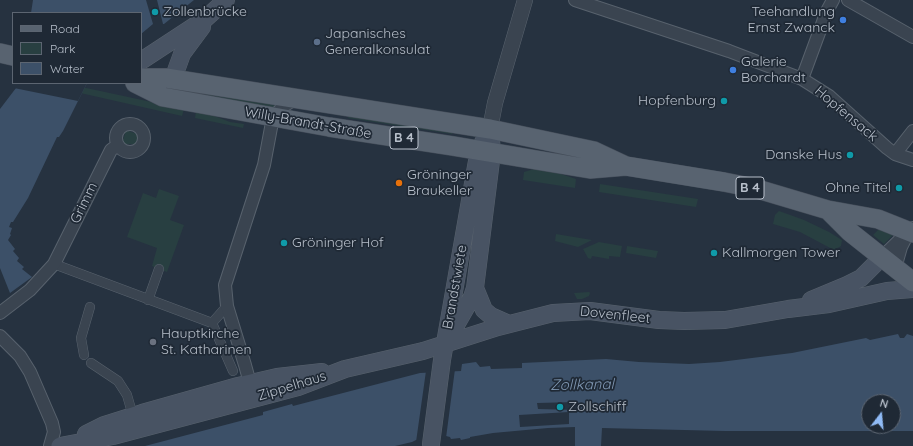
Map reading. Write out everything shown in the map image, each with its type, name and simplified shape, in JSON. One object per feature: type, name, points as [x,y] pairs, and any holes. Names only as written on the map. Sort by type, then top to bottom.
[{"type":"main road","points":[[142,60],[206,19],[226,0]]},
{"type":"main road","points":[[173,79],[182,54],[200,32],[206,19]]},
{"type":"main road","points":[[0,53],[12,56]]},
{"type":"main road","name":"Willy-Brandt-Straße","points":[[142,78],[173,79],[490,129],[594,151],[626,166]]},
{"type":"main road","name":"Willy-Brandt-Straße","points":[[137,84],[163,97],[329,128],[486,151],[590,169],[626,166],[754,188],[828,210],[878,219],[912,230]]},
{"type":"main road","name":"Brandstwiete","points":[[445,345],[490,129]]},
{"type":"main road","name":"Brandstwiete","points":[[445,345],[472,297],[475,288],[486,151]]},
{"type":"main road","name":"Willy-Brandt-Straße","points":[[828,210],[850,232],[897,264],[913,282]]},
{"type":"main road","name":"Dovenfleet","points":[[788,308],[848,285],[868,273],[897,264]]},
{"type":"main road","points":[[475,288],[484,310],[491,316],[509,324]]},
{"type":"main road","name":"Dovenfleet","points":[[445,345],[509,324],[538,316],[566,311],[590,311],[660,320],[725,320],[788,308],[829,304],[887,291],[913,288]]},
{"type":"main road","points":[[431,444],[445,345]]},
{"type":"main road","name":"Zippelhaus","points":[[63,445],[104,425],[250,383],[293,375],[345,369],[445,345]]},
{"type":"main road","name":"Zippelhaus","points":[[63,445],[113,436],[298,387],[345,369]]},
{"type":"street","name":"Brandstwiete","points":[[490,129],[495,103],[525,0]]},
{"type":"street","name":"Hopfensack","points":[[575,0],[728,50],[802,79],[829,96],[895,154]]},
{"type":"street","points":[[802,79],[827,11],[834,0]]},
{"type":"street","points":[[848,0],[913,37]]},
{"type":"street","points":[[239,402],[247,394],[250,383],[227,306],[225,285],[264,165],[273,117],[285,105],[297,98]]},
{"type":"street","points":[[913,131],[895,154],[913,160]]},
{"type":"street","name":"Grimm","points":[[0,313],[30,290],[54,264],[110,150],[118,145]]},
{"type":"street","points":[[897,264],[912,230]]},
{"type":"street","points":[[897,264],[901,247],[912,230]]},
{"type":"street","points":[[54,264],[212,323],[233,371]]},
{"type":"street","points":[[148,300],[159,269]]},
{"type":"street","points":[[212,323],[227,306]]},
{"type":"street","points":[[84,355],[80,338],[90,307]]},
{"type":"street","points":[[0,336],[20,356],[30,372],[52,422],[54,432],[50,446]]},
{"type":"street","points":[[91,364],[118,381],[127,395],[133,416]]},
{"type":"green space","points":[[77,86],[184,109],[182,116],[76,92]]},
{"type":"green space","points":[[201,91],[278,103],[278,105],[272,108],[200,94]]},
{"type":"green space","points":[[196,111],[230,122],[244,124],[243,128],[195,118]]},
{"type":"green space","points":[[349,115],[453,130],[452,134],[348,118]]},
{"type":"green space","points":[[126,130],[140,135],[137,144],[122,144]]},
{"type":"green space","points":[[537,168],[546,169],[576,179],[575,188],[523,180],[524,172]]},
{"type":"green space","points":[[600,184],[698,199],[696,207],[599,192]]},
{"type":"green space","points":[[159,189],[179,196],[170,220],[184,225],[167,272],[152,266],[157,248],[127,237],[143,193],[156,198]]},
{"type":"green space","points":[[779,211],[804,220],[829,232],[842,240],[841,246],[834,250],[800,232],[773,224],[775,215]]},
{"type":"green space","points":[[879,229],[894,234],[884,244],[873,235]]},
{"type":"green space","points":[[556,234],[592,240],[578,247],[555,241]]},
{"type":"green space","points":[[599,242],[622,246],[620,257],[609,256],[609,259],[592,256],[591,259],[588,258],[583,249]]},
{"type":"green space","points":[[627,246],[658,251],[656,258],[626,253]]},
{"type":"green space","points":[[589,292],[589,296],[582,299],[577,299],[574,293]]},
{"type":"water","points":[[33,0],[194,0],[164,24],[153,24],[142,33],[142,12],[31,12]]},
{"type":"water","points":[[86,84],[63,131],[59,137],[57,137],[28,198],[9,227],[12,228],[11,235],[8,240],[15,249],[13,251],[19,258],[17,261],[24,267],[22,269],[32,277],[10,293],[0,268],[0,109],[16,88]]},
{"type":"water","name":"Zollkanal","points":[[898,334],[900,338],[904,338],[907,334],[913,336],[913,431],[901,431],[901,394],[861,394],[861,431],[725,431],[602,428],[601,446],[575,446],[575,427],[493,433],[461,440],[460,438],[451,439],[450,437],[446,436],[416,440],[395,446],[145,446],[263,415],[263,412],[292,404],[293,406],[420,373],[461,371],[462,364],[476,362],[480,367],[490,366],[491,369],[522,368],[522,363],[606,359],[689,364],[720,362],[792,353],[866,338],[870,340]],"holes":[[[537,403],[580,403],[583,405],[581,408],[576,410],[538,409]]]},
{"type":"pier","name":"Zollenbrücke","points":[[146,0],[157,0],[163,24],[153,24]]},
{"type":"pier","points":[[15,84],[86,84],[78,101],[14,88]]},
{"type":"pier","points":[[455,369],[446,438],[416,442],[426,371]]},
{"type":"pier","points":[[569,412],[569,424],[520,427],[519,415]]},
{"type":"place","name":"Zollenbrücke","points":[[155,12]]},
{"type":"place","name":"Teehandlung Ernst Zwanck","points":[[843,20]]},
{"type":"place","name":"Japanisches Generalkonsulat","points":[[317,42]]},
{"type":"place","name":"Galerie Borchardt","points":[[733,70]]},
{"type":"place","name":"Hopfenburg","points":[[724,101]]},
{"type":"place","name":"Danske Hus","points":[[850,155]]},
{"type":"place","name":"Gröninger Braukeller","points":[[399,183]]},
{"type":"place","name":"Ohne Titel","points":[[899,188]]},
{"type":"place","name":"Gröninger Hof","points":[[284,243]]},
{"type":"place","name":"Kallmorgen Tower","points":[[714,253]]},
{"type":"place","name":"Hauptkirche St. Katharinen","points":[[153,342]]},
{"type":"place","name":"Zollschiff","points":[[560,407]]}]
